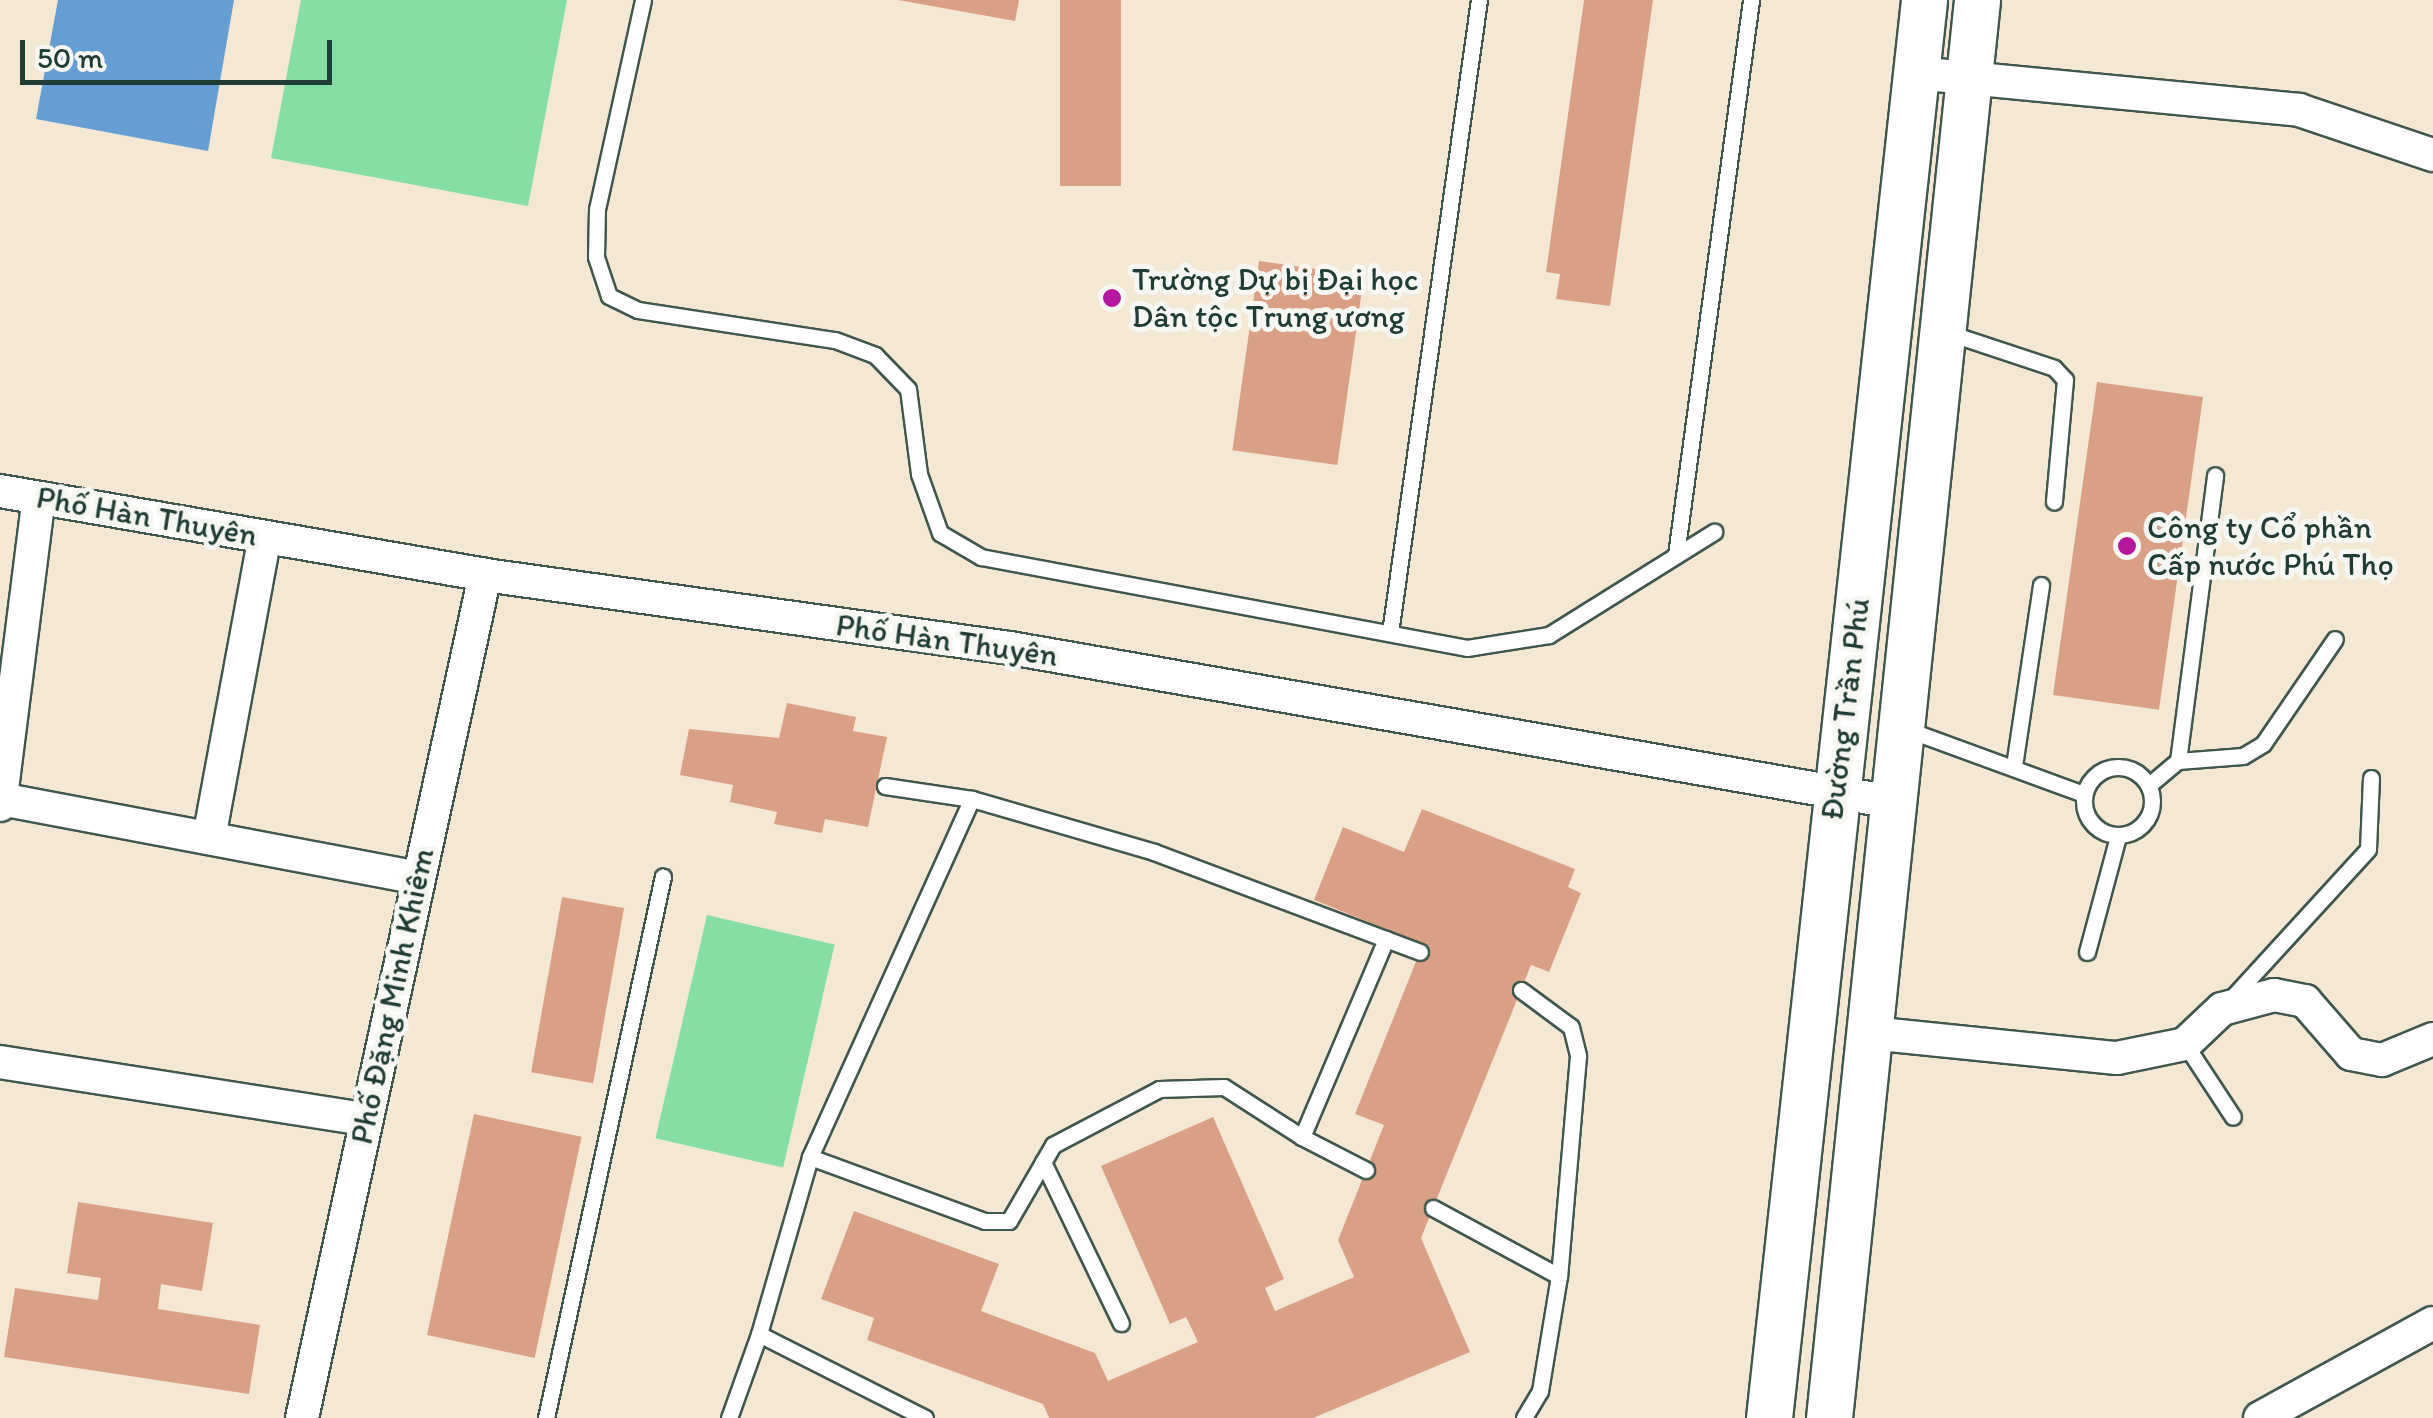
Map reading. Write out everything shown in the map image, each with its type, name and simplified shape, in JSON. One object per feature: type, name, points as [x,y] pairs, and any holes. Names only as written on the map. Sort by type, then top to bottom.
[{"type":"main road","name":"Đường Trần Phú","points":[[1769,1418],[1833,794],[1924,0]]},
{"type":"main road","name":"Đường Trần Phú","points":[[1829,1418],[1892,802],[1946,332],[1977,0]]},
{"type":"street","points":[[1916,72],[2299,110],[2433,154]]},
{"type":"street","name":"Phố Hàn Thuyên","points":[[0,491],[485,575],[1010,648],[1892,802]]},
{"type":"street","points":[[40,498],[0,802],[418,878]]},
{"type":"street","points":[[210,838],[265,537]]},
{"type":"street","name":"Phố Đặng Minh Khiêm","points":[[302,1418],[485,575]]},
{"type":"street","points":[[1870,1032],[2117,1058],[2185,1044],[2222,1009],[2274,995],[2305,1001],[2352,1054],[2382,1060],[2433,1039]]},
{"type":"street","points":[[0,1062],[366,1119]]},
{"type":"street","points":[[2260,1418],[2433,1322]]},
{"type":"lane","points":[[643,0],[597,209],[596,257],[609,296],[638,310],[835,340],[875,355],[908,389],[919,474],[940,533],[981,558],[1467,648],[1549,635],[1714,532]]},
{"type":"lane","points":[[1390,634],[1479,0]]},
{"type":"lane","points":[[1676,554],[1751,0]]},
{"type":"lane","points":[[1946,332],[2054,368],[2064,380],[2054,502]]},
{"type":"lane","points":[[2178,761],[2215,475]]},
{"type":"lane","points":[[2014,766],[2040,585]]},
{"type":"lane","points":[[1902,727],[2084,794],[2096,828],[2118,836],[2140,830],[2150,785],[2178,761],[2243,756],[2264,744],[2335,639]]},
{"type":"lane","points":[[2084,794],[2108,767],[2131,768],[2150,785]]},
{"type":"lane","points":[[2222,1009],[2368,849],[2371,778]]},
{"type":"lane","points":[[885,786],[972,799],[1154,852],[1420,952]]},
{"type":"lane","points":[[729,1418],[759,1334],[810,1157],[972,799]]},
{"type":"lane","points":[[2087,952],[2118,836]]},
{"type":"lane","points":[[548,1417],[663,876]]},
{"type":"lane","points":[[1302,1137],[1386,940]]},
{"type":"lane","points":[[1520,990],[1570,1027],[1578,1056],[1559,1276],[1540,1391],[1524,1418]]},
{"type":"lane","points":[[2185,1044],[2233,1118]]},
{"type":"lane","points":[[810,1157],[984,1221],[1022,1210],[1044,1162],[1071,1134],[1158,1089],[1196,1082],[1224,1088],[1302,1137],[1366,1170]]},
{"type":"lane","points":[[1044,1162],[1121,1324]]},
{"type":"lane","points":[[1433,1208],[1559,1276]]},
{"type":"lane","points":[[759,1334],[924,1418]]},
{"type":"green space","points":[[301,0],[567,0],[528,206],[271,158]]},
{"type":"green space","points":[[707,915],[835,944],[783,1168],[655,1138]]},
{"type":"water","points":[[58,0],[234,0],[208,151],[36,119]]},
{"type":"building","points":[[898,0],[1019,0],[1015,21]]},
{"type":"building","points":[[1060,0],[1121,0],[1121,186],[1060,186]]},
{"type":"building","points":[[1584,0],[1653,0],[1610,306],[1556,299],[1560,274],[1546,272]]},
{"type":"building","points":[[1259,261],[1364,276],[1337,465],[1232,450]]},
{"type":"building","name":"Công ty Cổ phần Cấp nước Phú Thọ","points":[[2097,382],[2203,397],[2159,710],[2053,695]]},
{"type":"building","points":[[787,703],[856,717],[853,731],[887,737],[868,827],[825,819],[822,833],[774,824],[777,812],[730,802],[733,785],[680,775],[689,729],[779,738]]},
{"type":"building","points":[[1422,809],[1575,869],[1568,887],[1581,893],[1549,972],[1531,965],[1421,1238],[1470,1352],[1313,1418],[1049,1418],[1043,1404],[867,1340],[874,1318],[821,1299],[854,1211],[999,1264],[981,1311],[1095,1353],[1108,1381],[1198,1342],[1186,1317],[1170,1324],[1101,1166],[1213,1117],[1284,1279],[1265,1288],[1275,1311],[1354,1277],[1338,1240],[1384,1125],[1355,1114],[1423,944],[1314,900],[1343,827],[1404,852]]},
{"type":"building","points":[[562,897],[624,908],[593,1083],[531,1072]]},
{"type":"building","points":[[474,1114],[582,1137],[535,1358],[427,1335]]},
{"type":"building","points":[[78,1202],[213,1223],[202,1291],[161,1284],[158,1309],[260,1325],[249,1394],[4,1357],[15,1288],[98,1300],[101,1278],[67,1273]]},
{"type":"place","name":"Trường Dự bị Đại học Dân tộc Trung ương","points":[[1112,298]]},
{"type":"place","name":"Công ty Cổ phần Cấp nước Phú Thọ","points":[[2127,546]]}]
